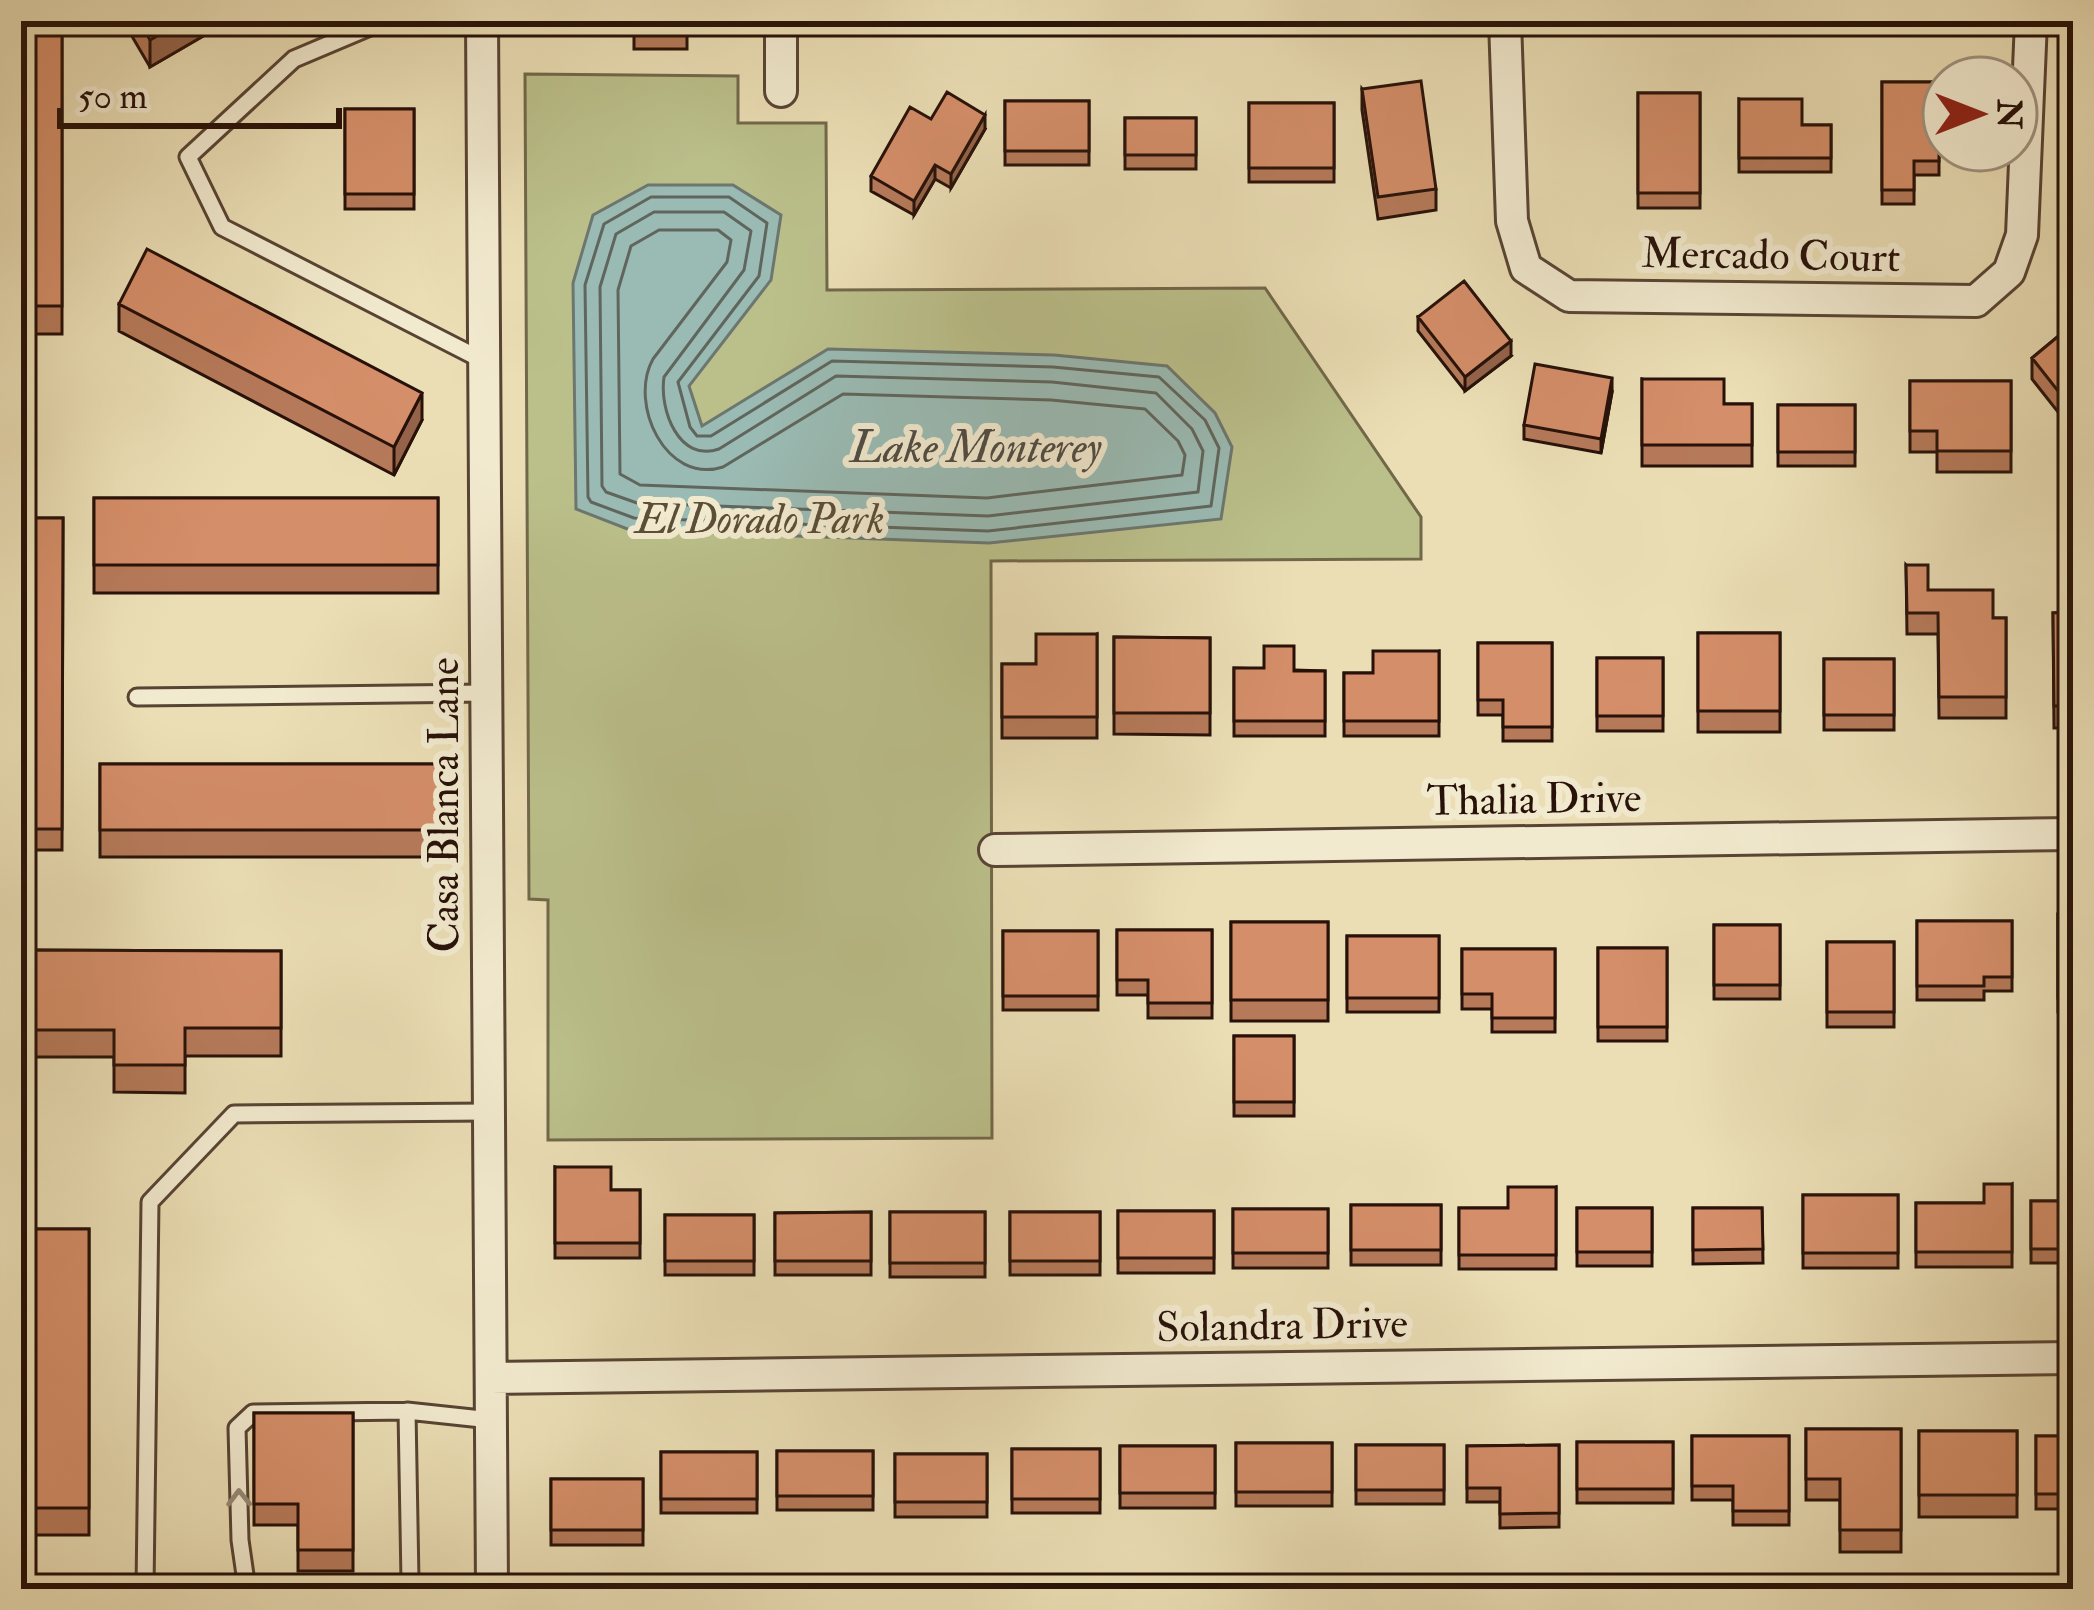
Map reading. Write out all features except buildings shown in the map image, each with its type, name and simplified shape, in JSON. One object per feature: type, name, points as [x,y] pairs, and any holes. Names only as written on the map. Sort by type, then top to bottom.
[{"type":"street","name":"Casa Blanca Lane","points":[[482,21],[492,1589]]},
{"type":"street","points":[[781,21],[781,92]]},
{"type":"street","name":"Mercado Court","points":[[1505,21],[1512,221],[1526,268],[1568,296],[1976,301],[2009,272],[2022,235],[2031,21]]},
{"type":"street","name":"Thalia Drive","points":[[995,850],[2073,834]]},
{"type":"street","name":"Solandra Drive","points":[[491,1378],[2073,1358]]},
{"type":"lane","points":[[383,21],[294,58],[188,157],[222,227],[484,361]]},
{"type":"lane","points":[[137,697],[486,694]]},
{"type":"lane","points":[[145,1589],[150,1202],[234,1114],[489,1112]]},
{"type":"lane","points":[[407,1411],[410,1581]]},
{"type":"lane","points":[[247,1589],[240,1540],[237,1428],[254,1414],[407,1411],[491,1420]]},
{"type":"green space","name":"El Dorado Park","points":[[525,74],[738,76],[738,123],[826,123],[827,290],[1265,288],[1421,517],[1421,559],[991,561],[992,1138],[548,1140],[548,900],[529,899]]},
{"type":"water","name":"Lake Monterey","points":[[648,185],[733,185],[781,215],[771,280],[689,386],[702,426],[828,349],[1054,355],[1167,366],[1215,413],[1232,447],[1221,519],[989,543],[630,530],[576,509],[573,283],[593,215]]}]
